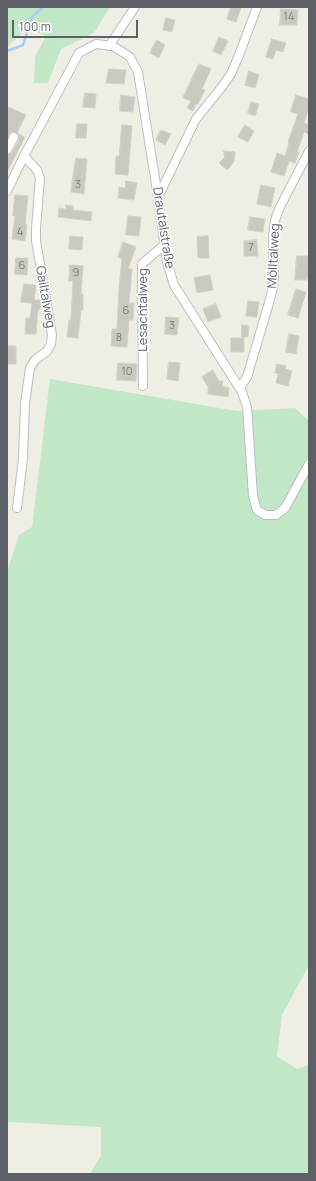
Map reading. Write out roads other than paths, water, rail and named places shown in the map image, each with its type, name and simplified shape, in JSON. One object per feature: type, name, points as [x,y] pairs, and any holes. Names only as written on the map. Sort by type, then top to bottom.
[{"type":"street","points":[[108,46],[135,7]]},
{"type":"street","points":[[158,197],[196,119],[221,88],[230,74],[239,55],[257,7]]},
{"type":"street","name":"Drautalstraße","points":[[7,191],[79,53],[96,44],[113,46],[130,56],[138,72],[167,262],[174,285],[242,392],[247,407],[253,496],[257,510],[265,515],[276,515],[285,508],[309,464]]},
{"type":"street","points":[[7,150],[14,137]]},
{"type":"street","name":"Mölltalweg","points":[[240,388],[247,377],[270,303],[274,274],[273,235],[275,220],[280,207],[309,151]]},
{"type":"street","name":"Gailtalweg","points":[[16,508],[22,459],[25,403],[30,368],[35,360],[47,351],[51,344],[52,335],[36,241],[40,178],[37,170],[24,156]]},
{"type":"street","name":"Lesachtalweg","points":[[143,386],[142,264],[165,244]]},
{"type":"waterway","points":[[7,51],[23,45],[32,17],[43,7]]}]
